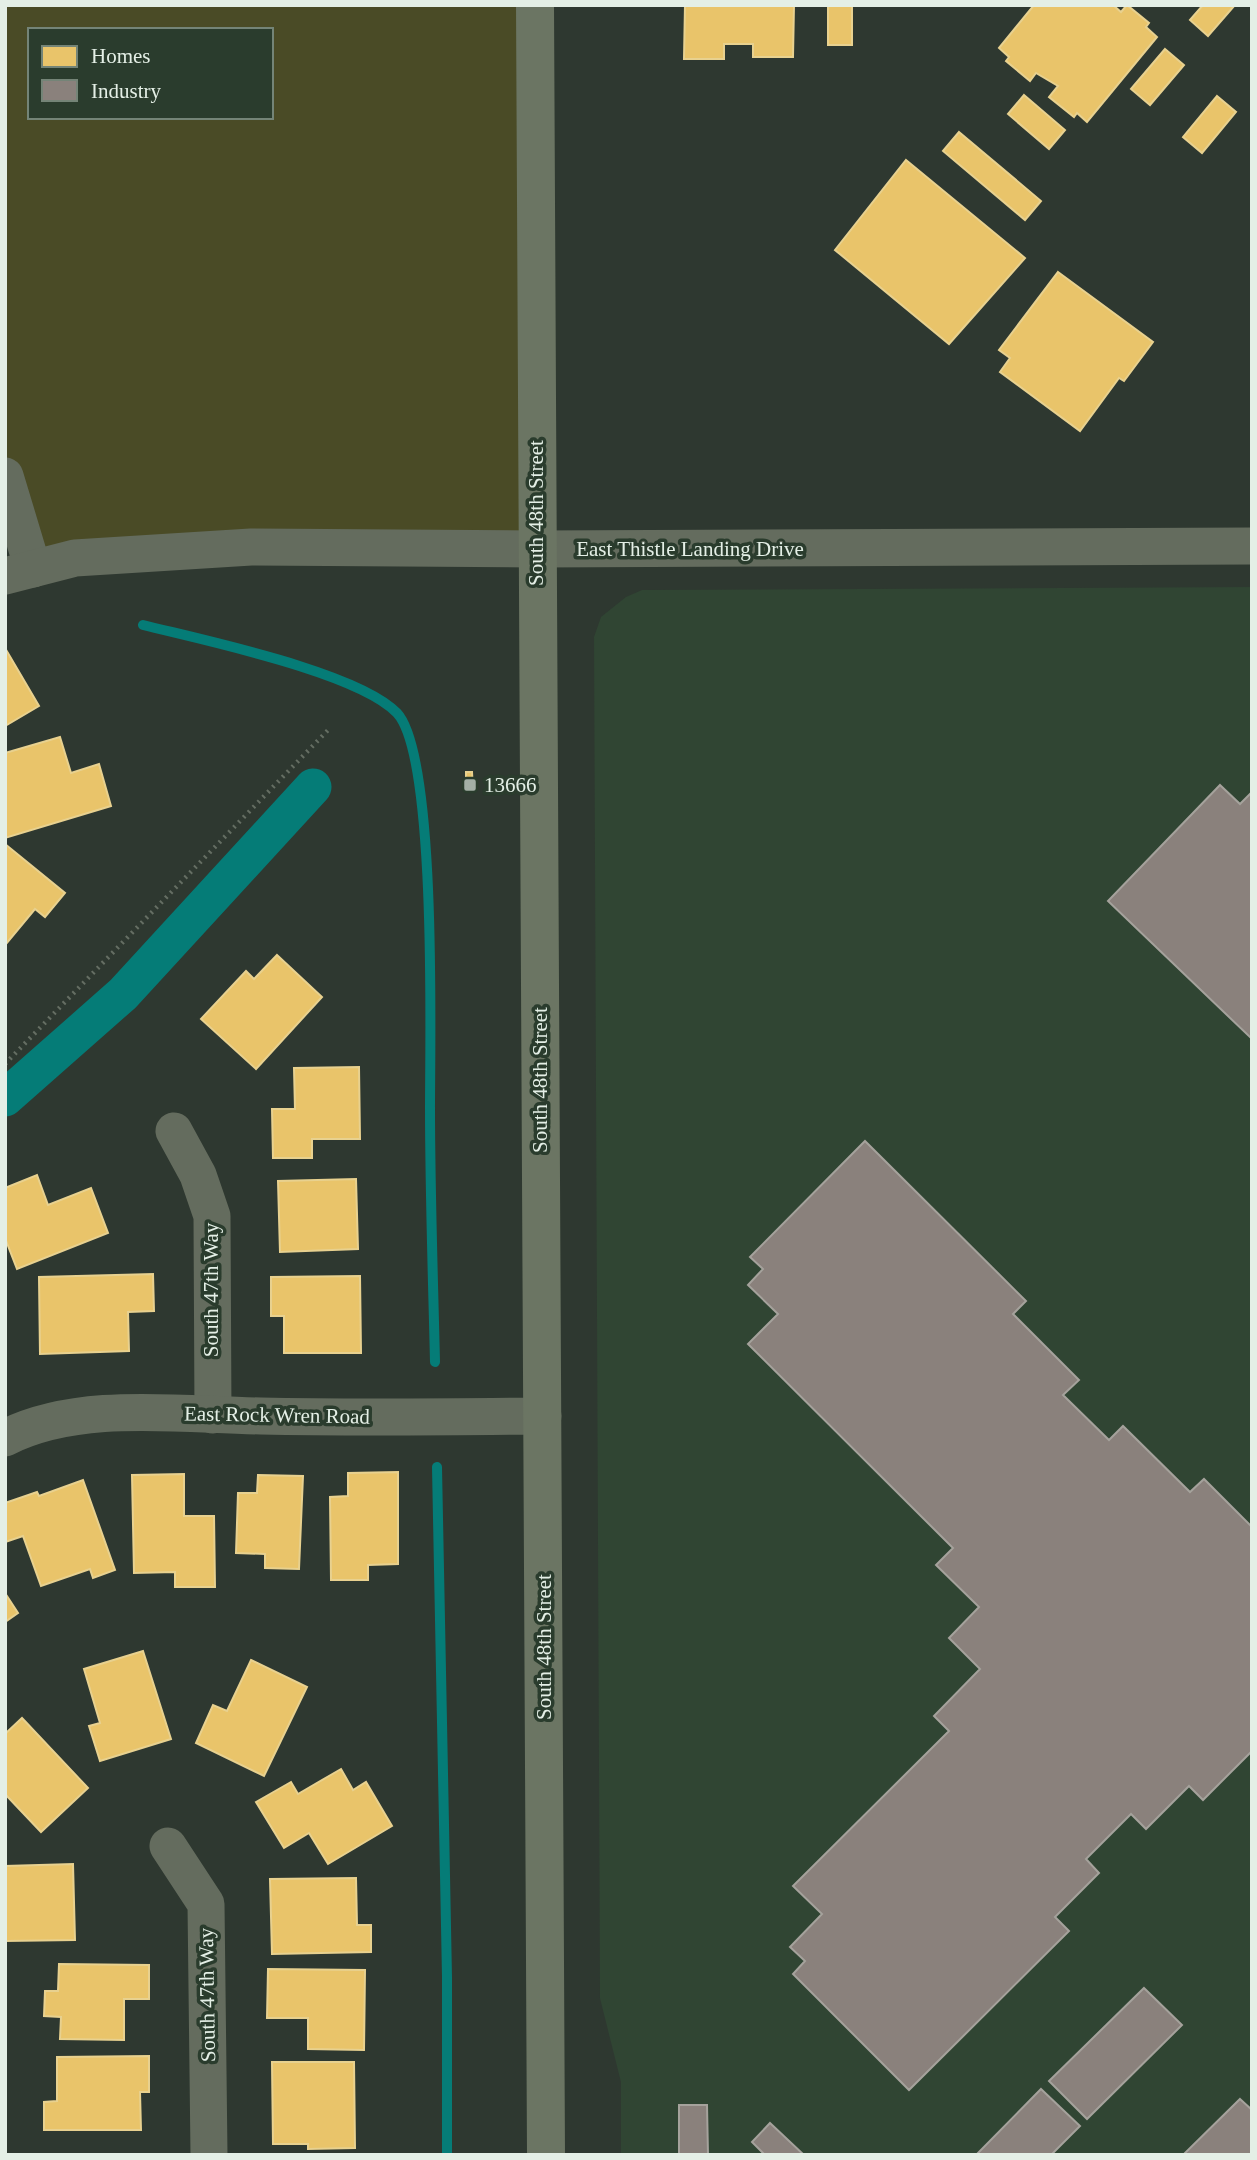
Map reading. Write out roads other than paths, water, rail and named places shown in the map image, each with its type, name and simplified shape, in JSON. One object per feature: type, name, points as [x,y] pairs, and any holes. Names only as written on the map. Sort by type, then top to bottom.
[{"type":"main road","name":"South 48th Street","points":[[535,5],[546,2155]]},
{"type":"street","points":[[5,476],[19,573]]},
{"type":"street","name":"East Thistle Landing Drive","points":[[19,573],[75,558],[251,547],[537,550],[1252,545]]},
{"type":"street","name":"South 47th Way","points":[[173,1131],[198,1175],[212,1216],[213,1415]]},
{"type":"street","name":"East Rock Wren Road","points":[[10,1436],[51,1421],[146,1412],[213,1415],[542,1416]]},
{"type":"street","name":"South 47th Way","points":[[168,1846],[206,1905],[209,2155]]},
{"type":"waterway","points":[[143,625],[278,659],[349,684],[377,698],[397,713],[410,739],[419,783],[428,901],[435,1362]]},
{"type":"waterway","points":[[5,1098],[123,994],[313,787]]},
{"type":"waterway","points":[[437,1467],[447,1977],[447,2155]]},
{"type":"place","name":"13666","points":[[470,785]]}]
